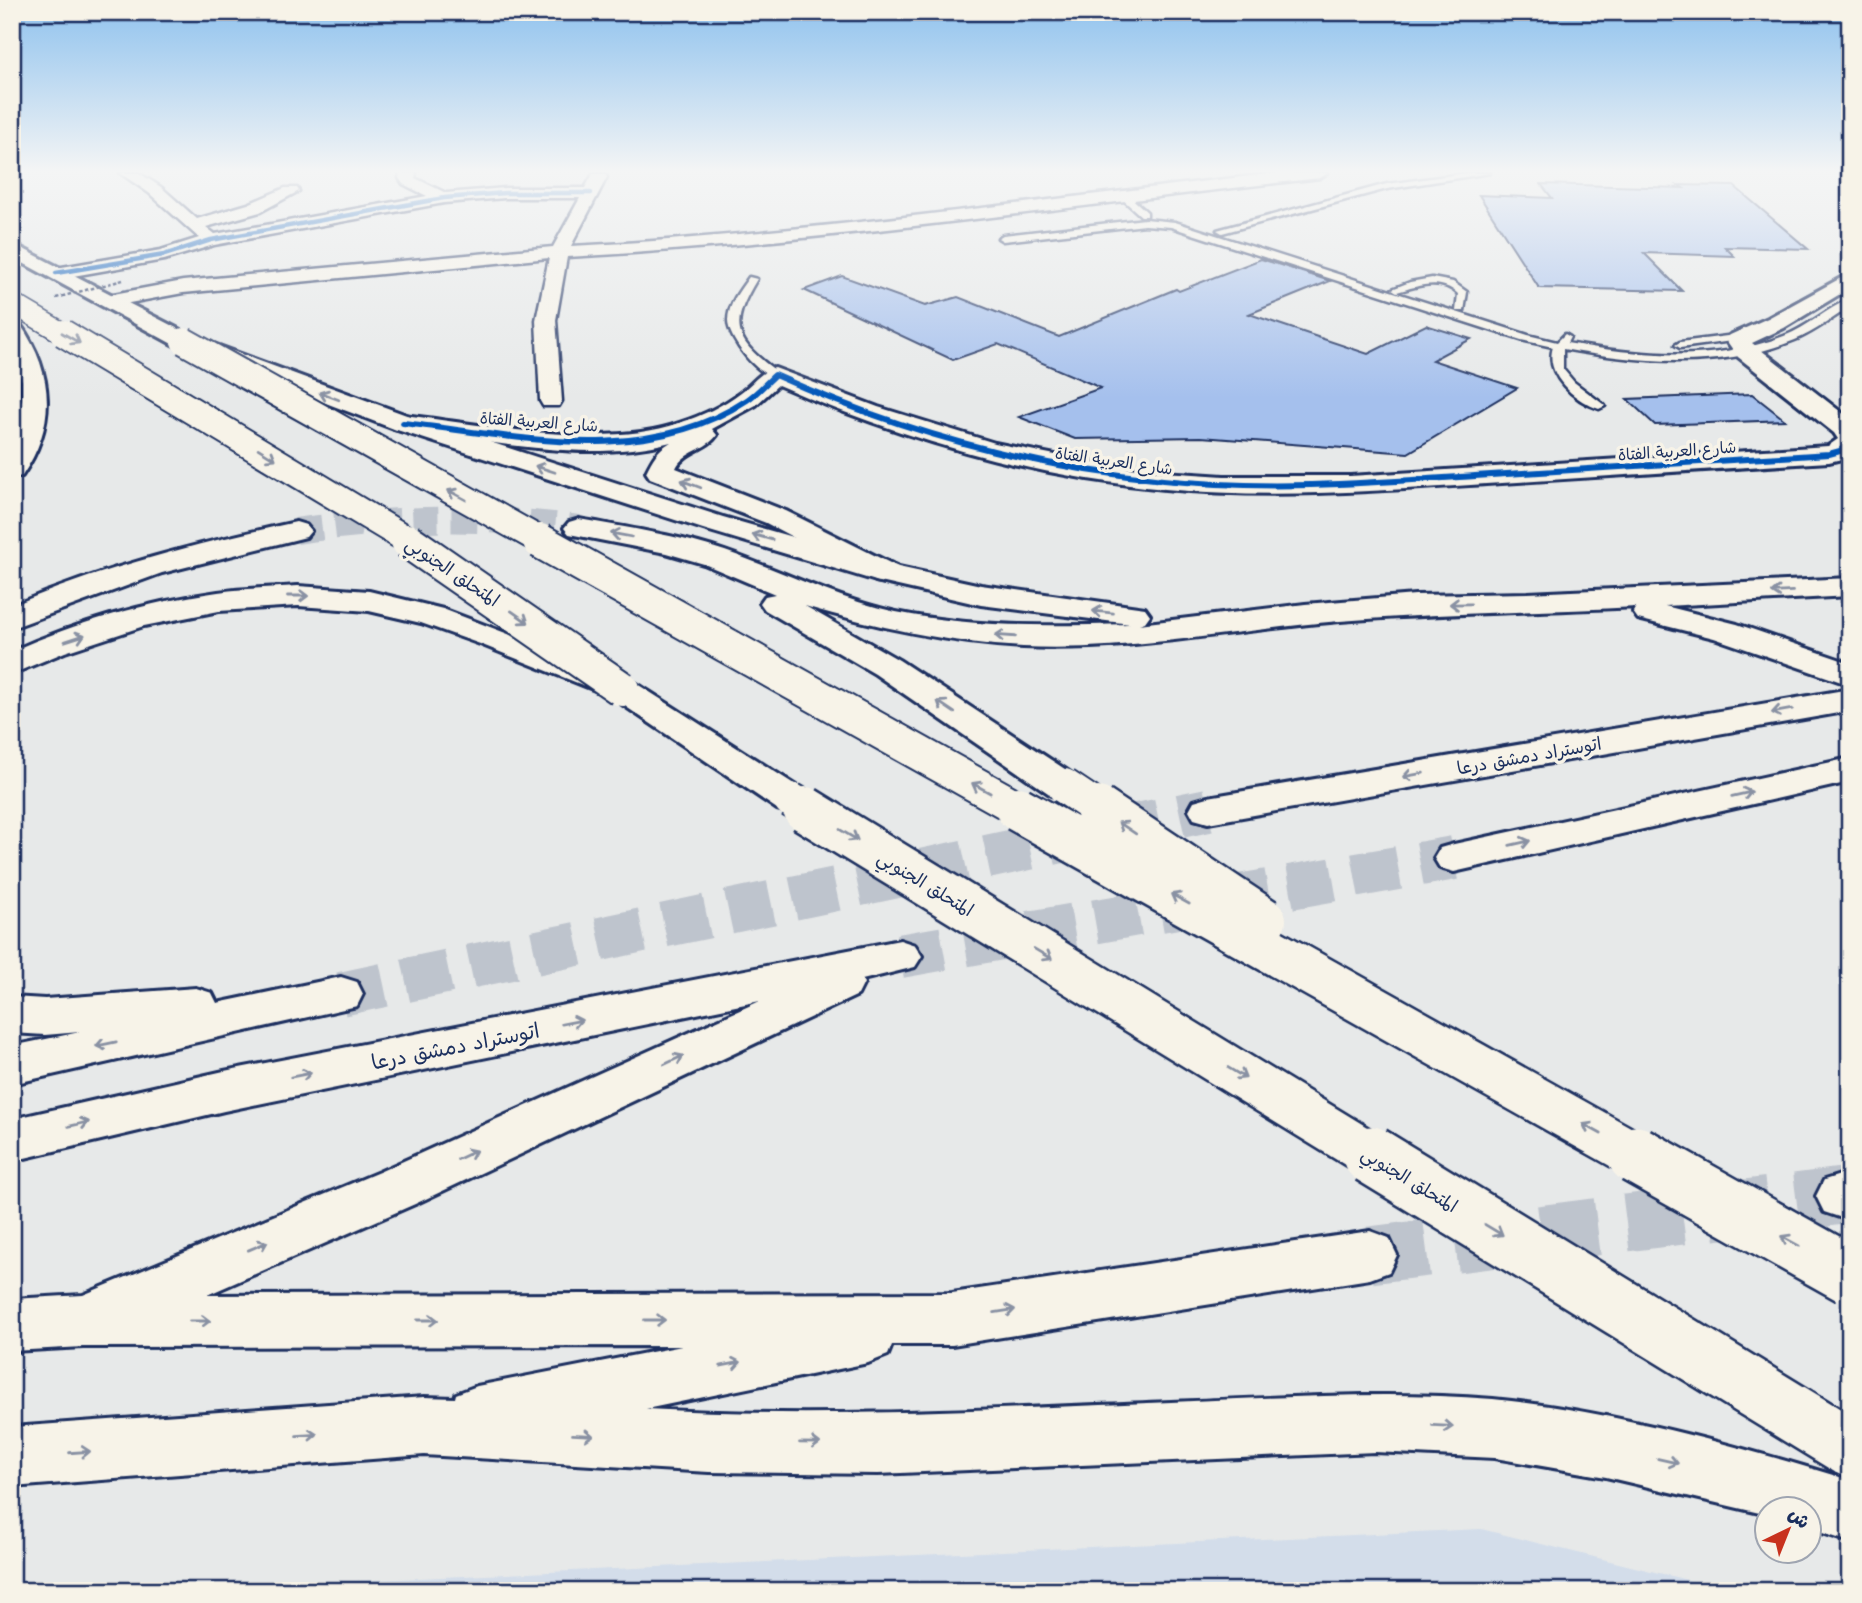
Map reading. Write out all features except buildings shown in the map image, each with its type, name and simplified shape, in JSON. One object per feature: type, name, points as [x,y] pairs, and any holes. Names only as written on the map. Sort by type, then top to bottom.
[{"type":"main road","points":[[12,249],[184,341],[1850,1275]]},
{"type":"main road","points":[[1744,345],[1850,279]]},
{"type":"main road","name":"المتحلق الجنوبي","points":[[12,303],[243,439],[414,544],[622,689],[791,800],[1850,1448]]},
{"type":"main road","points":[[12,328],[22,341],[36,384],[31,427],[12,470]]},
{"type":"main road","points":[[184,341],[403,423],[713,523],[887,574],[981,595],[1066,608],[1220,623]]},
{"type":"main road","name":"شارع العربية الفتاة","points":[[887,574],[776,517],[660,472],[668,454],[726,418],[755,395],[775,374],[927,433],[1019,459],[1125,477],[1238,486],[1350,484],[1829,454],[1840,451],[1850,440],[1843,427],[1744,345]]},
{"type":"main road","points":[[12,414],[36,384]]},
{"type":"main road","name":"شارع العربية الفتاة","points":[[403,423],[547,438],[650,439],[770,405],[826,396]]},
{"type":"main road","points":[[579,528],[670,545],[715,558],[852,611],[936,629],[1026,637],[1071,638],[1134,634],[1220,623],[1415,605],[1528,603],[1850,587]]},
{"type":"main road","points":[[12,618],[137,570],[204,551],[296,531]]},
{"type":"main road","points":[[670,545],[887,667],[1309,950],[1446,1047]]},
{"type":"main road","points":[[12,664],[53,645],[136,618],[219,601],[298,596],[369,601],[432,616],[622,689]]},
{"type":"main road","points":[[1528,603],[1617,606],[1692,620],[1758,640],[1850,675]]},
{"type":"main road","name":"اتوستراد دمشق درعا","points":[[1208,810],[1850,700]]},
{"type":"main road","points":[[1454,858],[1850,769]]},
{"type":"main road","name":"اتوستراد دمشق درعا","points":[[12,1140],[237,1088],[900,957],[397,1188],[83,1321]]},
{"type":"main road","points":[[12,1015],[45,1017],[341,994],[12,1065]]},
{"type":"main road","points":[[12,1457],[424,1426],[952,1319],[1370,1255]]},
{"type":"main road","points":[[12,1325],[83,1321],[952,1319]]},
{"type":"main road","points":[[424,1426],[709,1442],[878,1444],[1375,1423],[1495,1429],[1606,1447],[1761,1483],[1850,1511]]},
{"type":"street","points":[[55,273],[164,255],[187,248]]},
{"type":"street","points":[[551,401],[546,320],[561,248]]},
{"type":"street","points":[[108,301],[175,288],[293,275],[638,248]]},
{"type":"lane","points":[[1244,248],[1490,328],[1562,342],[1659,356],[1713,356],[1744,345]]},
{"type":"lane","points":[[1275,248],[1562,342],[1646,345]]},
{"type":"lane","points":[[752,279],[734,309],[735,334],[748,352],[775,374]]},
{"type":"lane","points":[[1397,289],[1422,281],[1452,285],[1462,294],[1461,309]]},
{"type":"lane","points":[[1371,290],[1384,284]]},
{"type":"lane","points":[[1671,346],[1744,345],[1791,338],[1850,302]]},
{"type":"lane","points":[[1562,342],[1554,363],[1559,374],[1599,406]]},
{"type":"path","points":[[50,300],[123,279]]},
{"type":"shaded area","points":[[1481,1529],[1732,1591],[140,1591]]},
{"type":"tunnel","points":[[296,531],[367,523],[437,520],[508,521],[579,528]]},
{"type":"tunnel","points":[[341,994],[1208,810]]},
{"type":"tunnel","points":[[900,956],[1454,858]]},
{"type":"tunnel","points":[[1370,1255],[1842,1196]]},
{"type":"cycle path","points":[[56,273],[164,255],[187,248]]},
{"type":"cycle path","points":[[403,423],[556,440],[648,439],[687,430],[724,413],[751,397],[775,375],[869,412],[989,450],[1105,474],[1224,485],[1350,484],[1829,454],[1840,451],[1850,442]]}]
